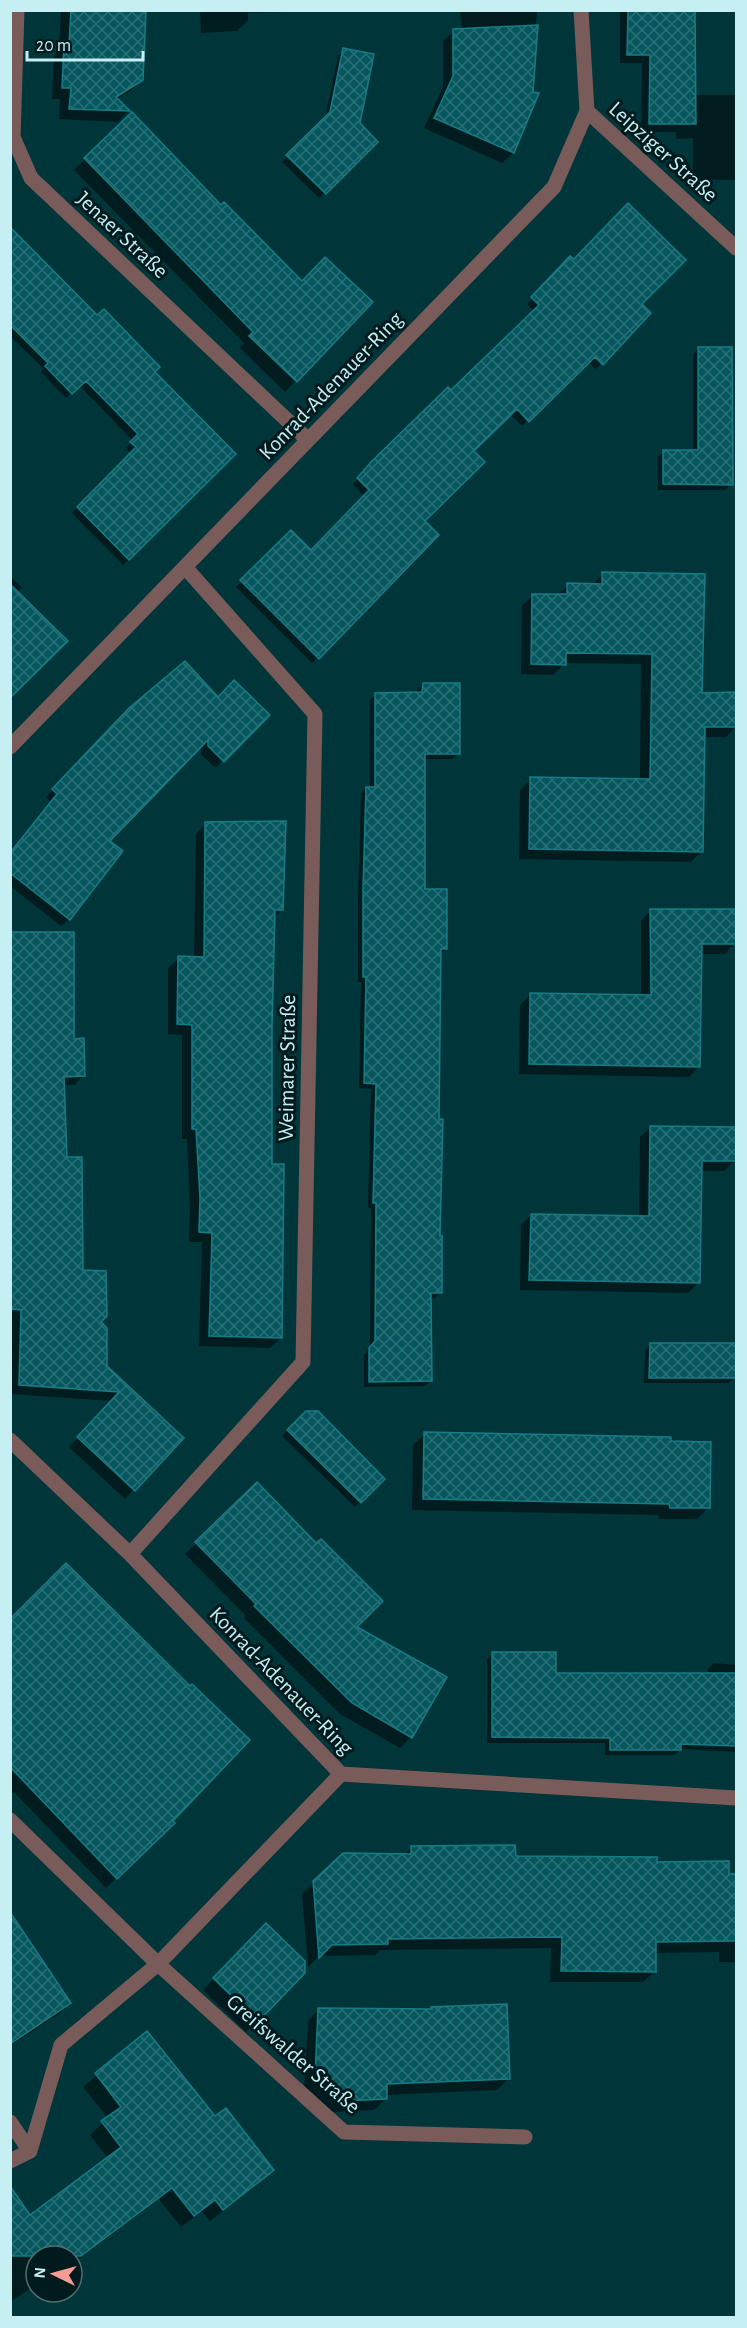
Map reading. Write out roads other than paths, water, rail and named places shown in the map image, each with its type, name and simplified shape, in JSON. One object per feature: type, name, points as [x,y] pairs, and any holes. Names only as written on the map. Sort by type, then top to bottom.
[{"type":"street","name":"Jenaer Straße","points":[[17,10],[13,137],[31,178],[308,440]]},
{"type":"street","name":"Konrad-Adenauer-Ring","points":[[10,747],[554,187],[587,111],[581,10]]},
{"type":"street","name":"Leipziger Straße","points":[[587,111],[736,248]]},
{"type":"street","name":"Weimarer Straße","points":[[130,1554],[303,1362],[315,714],[185,567]]},
{"type":"street","name":"Konrad-Adenauer-Ring","points":[[10,1440],[130,1554],[341,1774],[736,1798]]},
{"type":"street","points":[[10,2161],[30,2151],[61,2045],[158,1964],[341,1774]]},
{"type":"street","name":"Greifswalder Straße","points":[[10,1820],[158,1964],[344,2132],[525,2137]]},
{"type":"street","points":[[10,2122],[30,2151]]}]
